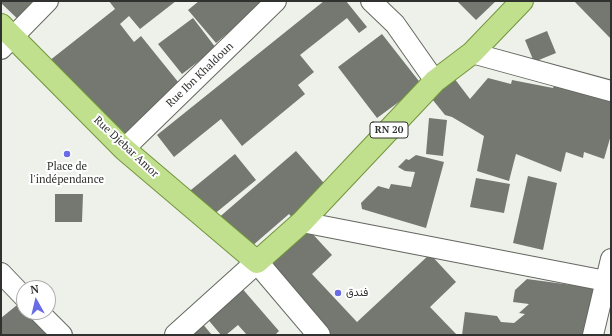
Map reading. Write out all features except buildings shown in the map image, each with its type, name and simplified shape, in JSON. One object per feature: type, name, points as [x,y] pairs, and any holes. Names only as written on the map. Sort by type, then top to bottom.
[{"type":"main road","name":"RN 20","points":[[257,262],[302,222],[435,81],[472,53],[522,1]]},
{"type":"main road","name":"Rue Djebar Amor","points":[[5,37],[124,149],[257,262]]},
{"type":"street","points":[[5,37],[48,1]]},
{"type":"street","name":"Rue Ibn Khaldoun","points":[[124,149],[276,1]]},
{"type":"street","points":[[371,1],[395,24],[435,81]]},
{"type":"street","points":[[472,53],[611,91]]},
{"type":"street","points":[[302,222],[606,280]]},
{"type":"street","points":[[593,335],[611,259]]},
{"type":"street","points":[[176,335],[257,262],[319,335]]},
{"type":"street","points":[[1,274],[16,289]]},
{"type":"street","points":[[47,320],[62,335]]},
{"type":"place","name":"Place de l'indépendance","points":[[67,154]]},
{"type":"place","name":"فندق","points":[[338,293]]}]
